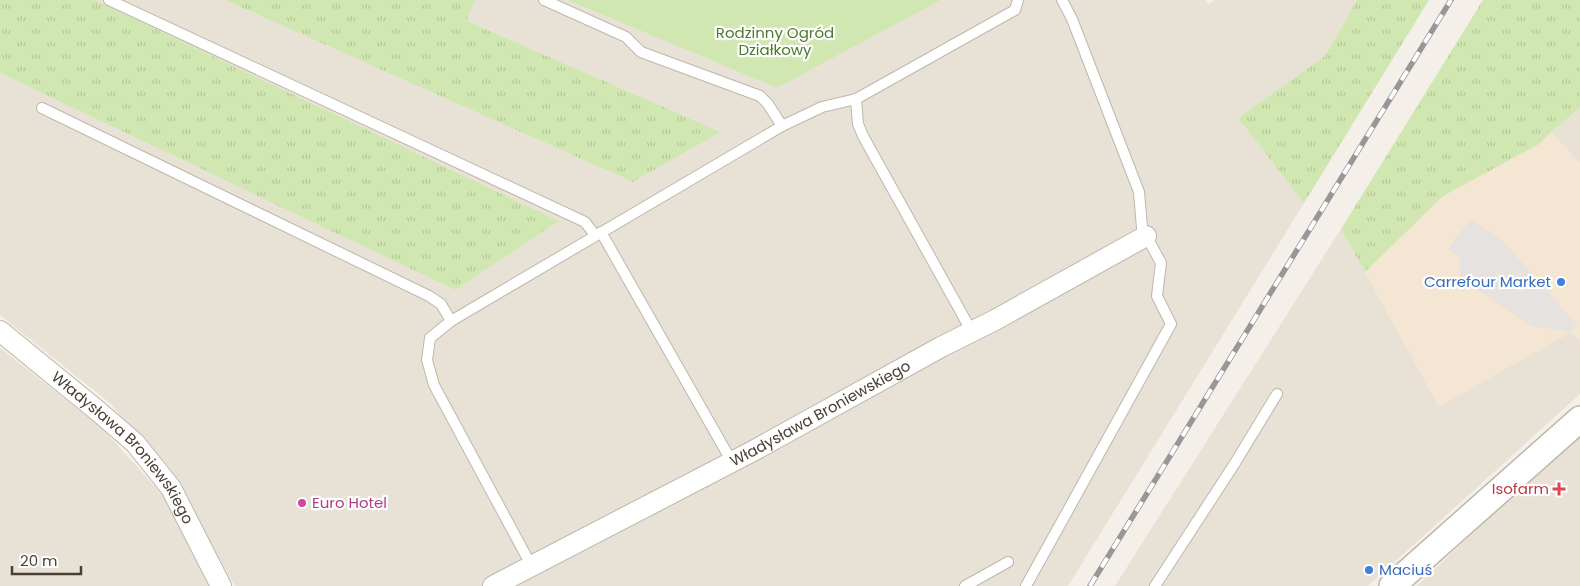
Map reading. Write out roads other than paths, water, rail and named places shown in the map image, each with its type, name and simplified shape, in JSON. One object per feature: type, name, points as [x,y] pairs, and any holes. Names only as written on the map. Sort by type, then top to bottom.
[{"type":"street","name":"Władysława Broniewskiego","points":[[493,586],[732,462],[1146,236]]},
{"type":"street","name":"Władysława Broniewskiego","points":[[0,331],[135,444],[171,488],[221,586]]},
{"type":"street","points":[[1392,586],[1580,419]]},
{"type":"lane","points":[[109,0],[585,222],[598,234],[732,462]]},
{"type":"lane","points":[[544,0],[626,37],[641,52],[760,96],[768,104],[782,126]]},
{"type":"lane","points":[[531,565],[434,385],[427,360],[430,338],[451,321],[782,126],[822,107],[856,98],[1015,10],[1018,0]]},
{"type":"lane","points":[[1026,586],[1171,324],[1157,296],[1162,263],[1142,228],[1139,192],[1079,37],[1062,0]]},
{"type":"lane","points":[[856,98],[858,124],[863,136],[972,332]]},
{"type":"lane","points":[[42,108],[429,296],[440,304],[451,321]]},
{"type":"lane","points":[[1155,586],[1277,394]]},
{"type":"lane","points":[[965,586],[1008,562]]},
{"type":"railway","points":[[1090,586],[1451,0]]},
{"type":"place","name":"Carrefour Market","points":[[1561,282]]},
{"type":"place","name":"Isofarm","points":[[1559,489]]},
{"type":"place","name":"Euro Hotel","points":[[302,503]]},
{"type":"place","name":"Maciuś","points":[[1369,570]]},
{"type":"park label","name":"Rodzinny Ogród Działkowy","points":[[775,42]]}]
